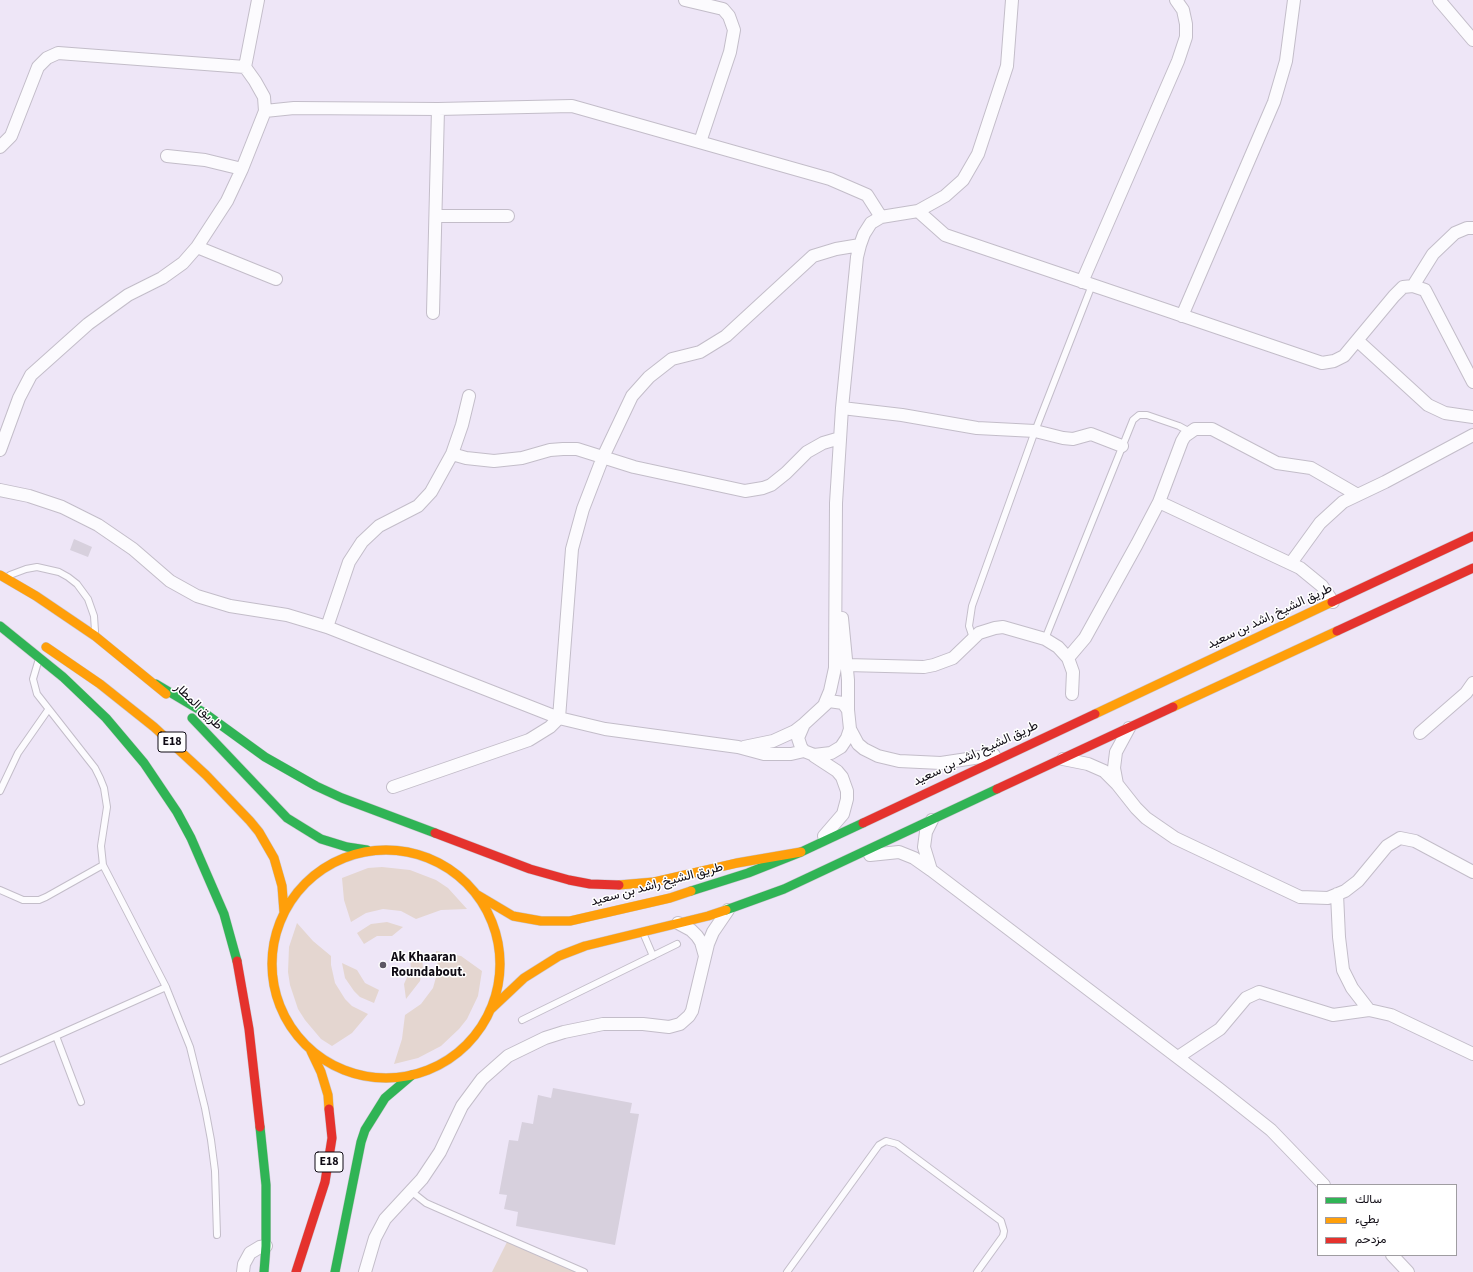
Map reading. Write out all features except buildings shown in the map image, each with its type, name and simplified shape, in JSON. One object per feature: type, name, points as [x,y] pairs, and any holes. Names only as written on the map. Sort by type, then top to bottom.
[{"type":"main road","name":"طريق الشيخ راشد بن سعيد","points":[[476,894],[513,916],[541,921],[570,920],[676,896],[741,875],[800,852],[1473,536]]},
{"type":"main road","points":[[490,1010],[498,980],[499,950],[491,921],[476,894],[456,874],[431,859],[403,851],[374,850],[346,857],[321,870],[300,889],[284,912],[276,933],[272,955],[274,986],[278,1000],[291,1028],[311,1050],[334,1066],[359,1075],[387,1078],[414,1074],[441,1064],[459,1051],[475,1035],[490,1010],[516,984],[547,962],[578,948],[728,909],[784,889],[1062,758],[1473,569]]},
{"type":"main road","name":"طريق المطار","points":[[2,577],[95,636],[156,684],[212,738],[287,818],[321,839],[347,847],[374,850]]},
{"type":"main road","name":"E18","points":[[0,621],[32,639],[100,684],[154,727],[206,774],[250,820],[274,858],[282,886],[284,912]]},
{"type":"main road","points":[[0,626],[63,677],[100,713],[144,763],[165,793],[191,838],[214,888],[232,941],[245,995],[266,1185],[266,1246],[264,1272]]},
{"type":"main road","points":[[156,684],[193,705],[265,757],[323,789],[350,801],[530,869],[570,880],[597,884],[633,884],[654,882],[737,863],[800,852]]},
{"type":"main road","name":"E18","points":[[296,1272],[325,1182],[332,1138],[328,1095],[321,1072],[311,1050]]},
{"type":"main road","name":"E18","points":[[335,1272],[351,1199],[361,1142],[365,1130],[385,1098],[414,1074]]},
{"type":"street","points":[[0,450],[19,398],[31,375],[88,324],[128,295],[162,278],[183,263],[197,247],[227,201],[242,169],[265,111],[264,96],[245,67],[258,0]]},
{"type":"street","points":[[685,0],[723,9],[729,16],[734,30],[730,52],[700,142]]},
{"type":"street","points":[[738,747],[773,741],[804,724],[825,703],[830,691],[835,668],[837,596],[836,526],[842,408],[857,257],[860,245],[864,234],[871,223],[881,217],[918,211],[945,196],[963,180],[978,154],[1007,66],[1012,0]]},
{"type":"street","points":[[1087,283],[1178,61],[1186,37],[1186,24],[1183,10],[1176,0]]},
{"type":"street","points":[[1182,316],[1274,102],[1286,60],[1294,0]]},
{"type":"street","points":[[1440,0],[1473,40]]},
{"type":"street","points":[[0,148],[11,136],[38,68],[47,58],[58,53],[245,67]]},
{"type":"street","points":[[265,111],[302,108],[438,109],[572,106],[830,179],[867,195],[881,217]]},
{"type":"street","points":[[434,313],[438,109]]},
{"type":"street","points":[[167,156],[205,160],[242,169]]},
{"type":"street","points":[[918,211],[945,235],[1322,363],[1334,361],[1344,356],[1394,296],[1404,287],[1413,286],[1425,290],[1473,382]]},
{"type":"street","points":[[436,216],[508,216]]},
{"type":"street","points":[[1413,286],[1433,254],[1455,233],[1467,228],[1473,228]]},
{"type":"street","points":[[393,787],[529,740],[550,727],[559,718],[572,549],[583,509],[603,457],[632,396],[649,377],[672,359],[700,352],[726,336],[813,256],[836,249],[860,245]]},
{"type":"street","points":[[197,247],[276,279]]},
{"type":"street","points":[[1358,341],[1428,405],[1445,413],[1473,417]]},
{"type":"street","points":[[327,627],[349,562],[358,547],[379,526],[409,512],[432,492],[452,454],[462,425],[469,396]]},
{"type":"street","points":[[842,408],[902,415],[977,428],[1035,431],[1063,438],[1096,435],[1122,446]]},
{"type":"street","points":[[1068,658],[1085,638],[1159,502],[1180,447],[1185,436],[1190,432],[1200,428],[1212,429],[1277,463],[1311,468],[1356,494]]},
{"type":"street","points":[[1291,563],[1320,523],[1337,506],[1356,494],[1385,482],[1473,435]]},
{"type":"street","points":[[452,454],[480,460],[508,461],[563,448],[582,450],[650,471],[736,490],[754,490],[771,485],[779,480],[800,458],[814,447],[840,438]]},
{"type":"street","points":[[0,490],[29,496],[62,507],[98,525],[133,549],[170,581],[197,596],[230,606],[287,616],[327,627],[559,718],[605,729],[738,747],[764,754],[807,752],[826,755],[836,750],[844,742],[850,729]]},
{"type":"street","points":[[1159,502],[1291,563],[1315,579],[1333,602]]},
{"type":"street","points":[[837,596],[847,665],[850,729],[858,744],[878,756],[913,763],[954,762],[1015,751]]},
{"type":"street","points":[[847,665],[934,666],[953,658],[973,638],[987,630],[1003,627],[1045,639],[1058,647],[1068,658],[1073,672],[1072,694]]},
{"type":"street","points":[[1420,733],[1466,693],[1473,683]]},
{"type":"street","points":[[825,703],[829,701],[839,701],[848,710]]},
{"type":"street","points":[[804,724],[798,738],[801,747],[837,770],[842,777],[847,791],[847,799],[843,814],[839,821],[818,843]]},
{"type":"street","points":[[1117,784],[1114,768],[1116,752],[1131,726]]},
{"type":"street","points":[[1062,758],[1097,767],[1117,784],[1146,818],[1175,838],[1300,897],[1328,898],[1345,891],[1358,881],[1387,846],[1400,838],[1415,841],[1473,872]]},
{"type":"street","points":[[931,870],[924,847],[926,832],[933,819]]},
{"type":"street","points":[[855,856],[899,852],[914,858],[1178,1057],[1271,1130],[1323,1184]]},
{"type":"street","points":[[1337,894],[1339,937],[1343,970],[1352,988],[1369,1010]]},
{"type":"street","points":[[365,1272],[375,1238],[385,1218],[412,1192],[437,1157],[462,1106],[475,1088],[495,1066],[508,1056],[526,1046],[545,1038],[583,1027],[623,1023],[669,1027],[680,1024],[692,1011],[705,957],[713,932],[728,909]]},
{"type":"street","points":[[678,923],[691,930],[697,936],[704,950],[705,957]]},
{"type":"street","points":[[1178,1057],[1220,1029],[1246,998],[1259,992],[1333,1015],[1369,1010],[1391,1015],[1473,1054]]},
{"type":"street","points":[[244,1272],[244,1264],[250,1253],[260,1247],[266,1246]]},
{"type":"street","points":[[1393,1256],[1408,1272]]},
{"type":"lane","points":[[973,638],[969,626],[972,606],[1087,283]]},
{"type":"lane","points":[[1045,639],[1133,420],[1143,414],[1179,426],[1190,432]]},
{"type":"lane","points":[[2,577],[16,572],[37,568],[59,572],[68,577],[77,584],[88,599],[94,616],[95,636]]},
{"type":"lane","points":[[40,658],[34,672],[34,687],[41,701],[95,768],[104,788],[106,807],[101,846],[103,865],[166,987],[190,1047],[206,1108],[214,1171],[216,1235]]},
{"type":"lane","points":[[0,791],[18,753],[48,710]]},
{"type":"lane","points":[[0,890],[24,900],[39,900],[103,865]]},
{"type":"lane","points":[[642,932],[653,956]]},
{"type":"lane","points":[[522,1020],[677,944]]},
{"type":"lane","points":[[0,1061],[166,987]]},
{"type":"lane","points":[[56,1036],[80,1102]]},
{"type":"lane","points":[[787,1272],[879,1145],[886,1141],[897,1144],[1001,1221],[1004,1231],[1003,1236],[977,1272]]},
{"type":"lane","points":[[412,1192],[426,1203],[584,1272]]},
{"type":"shaded area","points":[[382,867],[410,870],[436,880],[448,888],[467,909],[441,910],[416,919],[401,911],[383,909],[366,913],[351,922],[344,900],[342,878],[368,868]]},
{"type":"shaded area","points":[[387,922],[403,927],[392,936],[377,936],[364,944],[357,933],[371,924]]},
{"type":"shaded area","points":[[297,923],[313,941],[331,956],[331,965],[335,983],[345,999],[352,1006],[368,1014],[352,1033],[332,1046],[321,1039],[305,1020],[298,1009],[290,985],[288,972],[289,947]]},
{"type":"shaded area","points":[[436,951],[461,956],[482,971],[478,996],[467,1019],[441,1046],[418,1058],[394,1064],[402,1039],[405,1015],[421,1004],[433,988],[438,970]]},
{"type":"shaded area","points":[[421,952],[423,967],[420,981],[406,999],[404,984],[411,968],[410,956]]},
{"type":"shaded area","points":[[342,963],[357,970],[365,983],[379,990],[374,1003],[360,997],[354,991],[345,978]]},
{"type":"shaded area","points":[[510,1236],[579,1272],[492,1272]]},
{"type":"traffic: fast","points":[[0,626],[63,677],[106,718],[144,763],[177,812],[191,838],[224,914],[237,961]]},
{"type":"traffic: fast","points":[[156,684],[203,712],[265,757],[316,786],[342,798],[435,833]]},
{"type":"traffic: fast","points":[[192,718],[287,818],[321,839],[347,847],[367,850]]},
{"type":"traffic: fast","points":[[726,910],[784,889],[997,789]]},
{"type":"traffic: fast","points":[[691,891],[748,873],[801,852],[863,823]]},
{"type":"traffic: fast","points":[[335,1272],[361,1142],[365,1130],[385,1098],[412,1075]]},
{"type":"traffic: fast","points":[[260,1127],[266,1185],[266,1246],[264,1272]]},
{"type":"traffic: slow","points":[[0,575],[36,596],[95,636],[166,694]]},
{"type":"traffic: slow","points":[[1095,714],[1332,602]]},
{"type":"traffic: slow","points":[[1173,707],[1337,631]]},
{"type":"traffic: slow","points":[[46,647],[100,684],[154,727],[206,775],[250,821],[259,832],[274,858],[282,886],[284,912]]},
{"type":"traffic: slow","points":[[386,850],[408,852],[430,859],[449,869],[467,883],[481,901],[491,920],[498,942],[500,964],[498,986],[491,1008],[481,1027],[467,1045],[449,1059],[430,1069],[408,1076],[386,1078],[364,1076],[342,1069],[323,1059],[305,1045],[291,1027],[281,1008],[274,986],[272,964],[274,942],[281,920],[291,901],[305,883],[323,869],[342,859],[364,852],[386,850]]},
{"type":"traffic: slow","points":[[619,885],[654,882],[737,863],[801,852]]},
{"type":"traffic: slow","points":[[476,894],[513,916],[541,921],[570,921],[670,898],[691,891]]},
{"type":"traffic: slow","points":[[490,1010],[524,978],[559,956],[585,946],[708,916],[726,910]]},
{"type":"traffic: slow","points":[[311,1051],[321,1072],[328,1095],[329,1109]]},
{"type":"traffic: jam","points":[[1332,602],[1473,536]]},
{"type":"traffic: jam","points":[[1337,631],[1473,568]]},
{"type":"traffic: jam","points":[[997,789],[1173,707]]},
{"type":"traffic: jam","points":[[863,823],[1095,714]]},
{"type":"traffic: jam","points":[[435,833],[530,869],[569,880],[590,884],[619,885]]},
{"type":"traffic: jam","points":[[237,961],[249,1029],[260,1127]]},
{"type":"traffic: jam","points":[[296,1272],[325,1182],[332,1138],[329,1109]]},
{"type":"place","name":"Ak Khaaran Roundabout.","points":[[383,965]]}]
